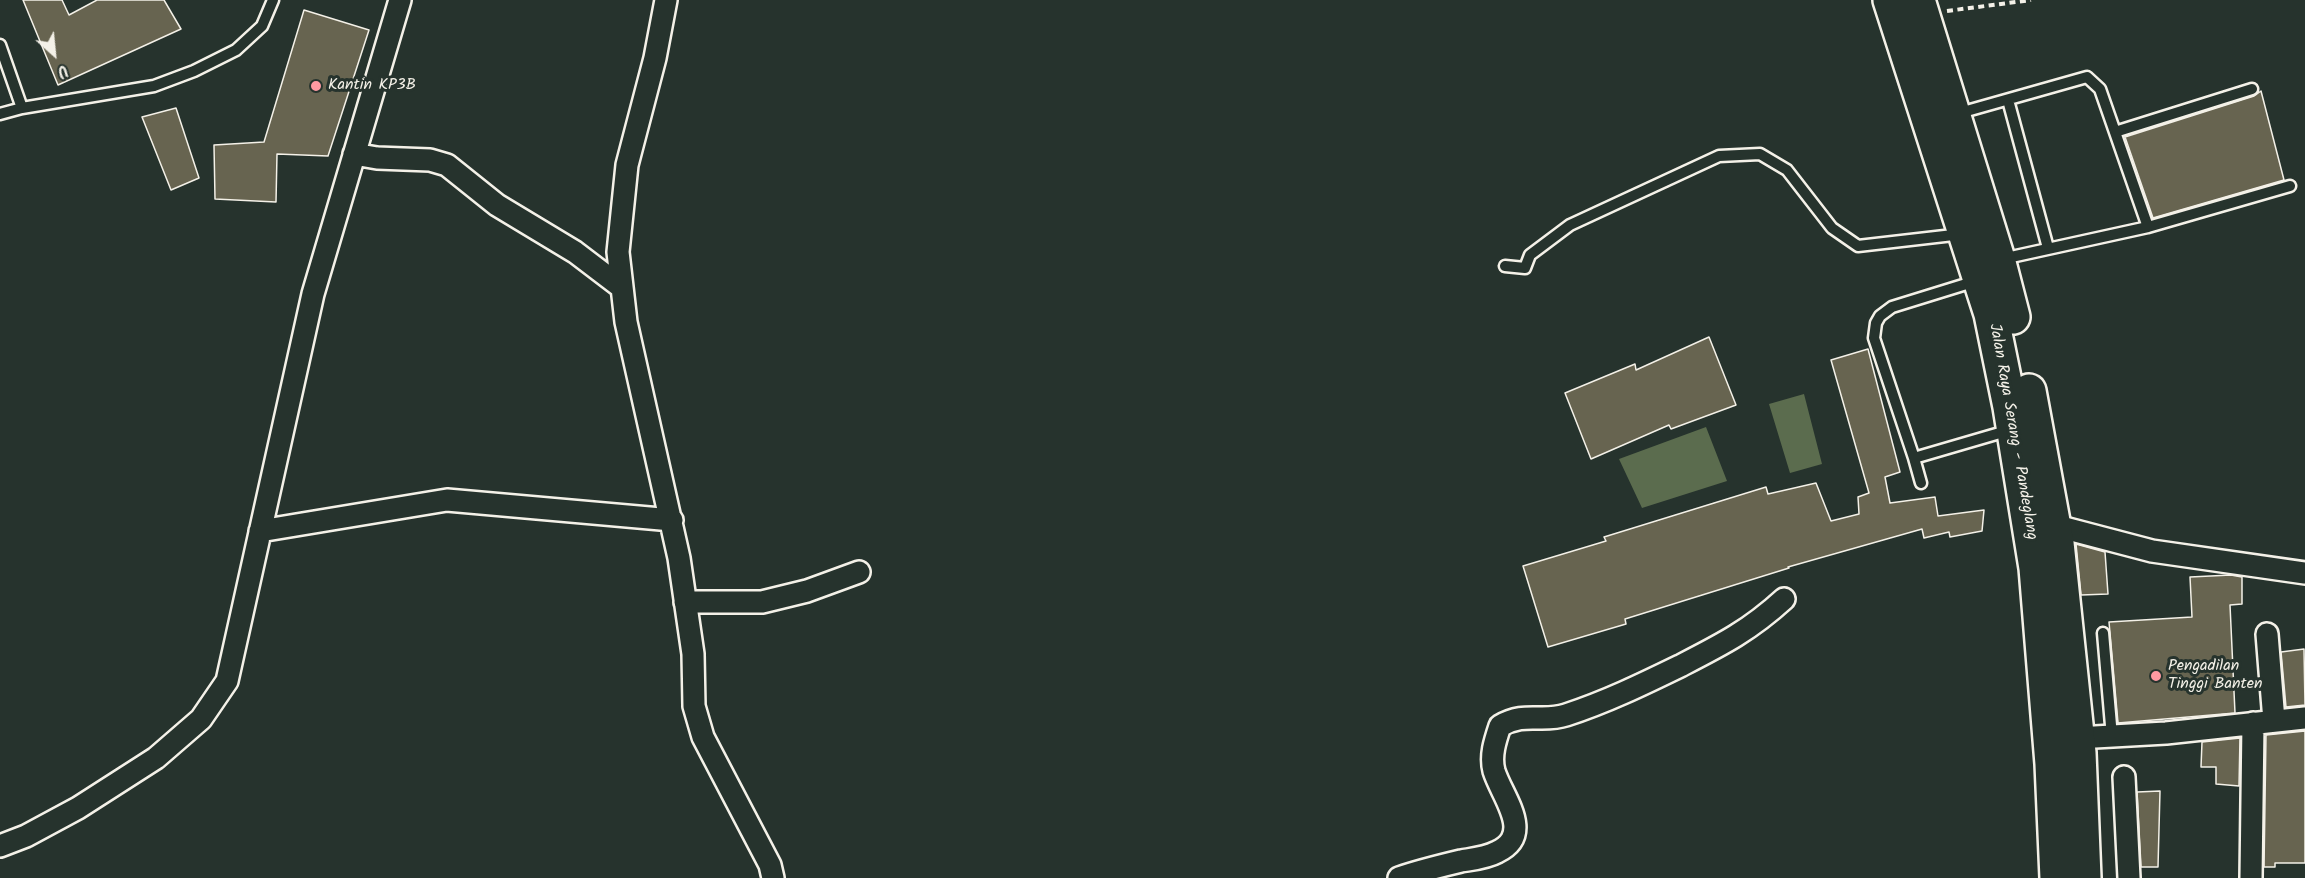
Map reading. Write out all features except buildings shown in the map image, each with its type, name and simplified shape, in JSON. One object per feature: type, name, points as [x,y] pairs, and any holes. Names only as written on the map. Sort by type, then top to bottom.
[{"type":"highway","name":"Jalan Raya Serang - Pandeglang","points":[[1890,0],[1942,119],[2040,444],[2053,525],[2047,567]]},
{"type":"highway","name":"Jalan Raya Serang - Pandeglang","points":[[1920,7],[1965,234],[1992,281],[1991,314],[2013,429],[2047,567],[2084,878]]},
{"type":"highway","name":"Jalan Raya Serang - Pandeglang","points":[[2057,878],[2069,757]]},
{"type":"street","points":[[0,846],[26,836],[78,808],[156,758],[201,718],[227,681],[313,294],[400,0]]},
{"type":"street","points":[[666,0],[655,58],[627,165],[618,252],[621,287],[626,322],[663,494],[672,520],[693,654],[694,706],[703,737],[770,865],[773,878]]},
{"type":"street","points":[[354,154],[377,158],[430,160],[447,165],[497,205],[575,252],[621,287]]},
{"type":"street","points":[[260,531],[447,500],[672,520]]},
{"type":"street","points":[[2053,525],[2152,551],[2305,573]]},
{"type":"street","points":[[685,602],[762,602],[807,591],[859,572]]},
{"type":"street","points":[[1399,878],[1419,871],[1488,856],[1499,852],[1510,843],[1516,830],[1513,814],[1494,770],[1493,749],[1500,726],[1512,718],[1563,716],[1632,690],[1735,638],[1762,619],[1784,599]]},
{"type":"street","points":[[2267,634],[2274,721]]},
{"type":"street","points":[[2069,757],[2112,737],[2305,718]]},
{"type":"street","points":[[2251,878],[2253,723]]},
{"type":"street","points":[[2124,777],[2129,878]]},
{"type":"lane","points":[[0,114],[22,108],[154,86],[194,71],[236,50],[262,26],[273,0]]},
{"type":"lane","points":[[0,45],[22,108]]},
{"type":"lane","points":[[1942,119],[2087,78],[2100,89],[2148,227]]},
{"type":"lane","points":[[2115,132],[2252,89]]},
{"type":"lane","points":[[2008,100],[2048,248]]},
{"type":"lane","points":[[1505,266],[1525,268],[1530,255],[1570,225],[1719,156],[1760,154],[1787,170],[1832,228],[1858,246],[1965,234]]},
{"type":"lane","points":[[1921,483],[1874,338],[1876,323],[1885,310],[1992,281],[2048,248],[2148,227],[2290,186]]},
{"type":"lane","points":[[1914,458],[2013,429]]},
{"type":"lane","points":[[2103,633],[2112,737]]},
{"type":"path","points":[[1920,7],[2031,0]]},
{"type":"green space","points":[[1804,394],[1822,464],[1790,473],[1769,404]]},
{"type":"green space","points":[[1706,427],[1727,481],[1642,508],[1619,459]]},
{"type":"place","name":"Kantin KP3B","points":[[316,86]]},
{"type":"place","name":"Pengadilan Tinggi Banten","points":[[2156,676]]}]
